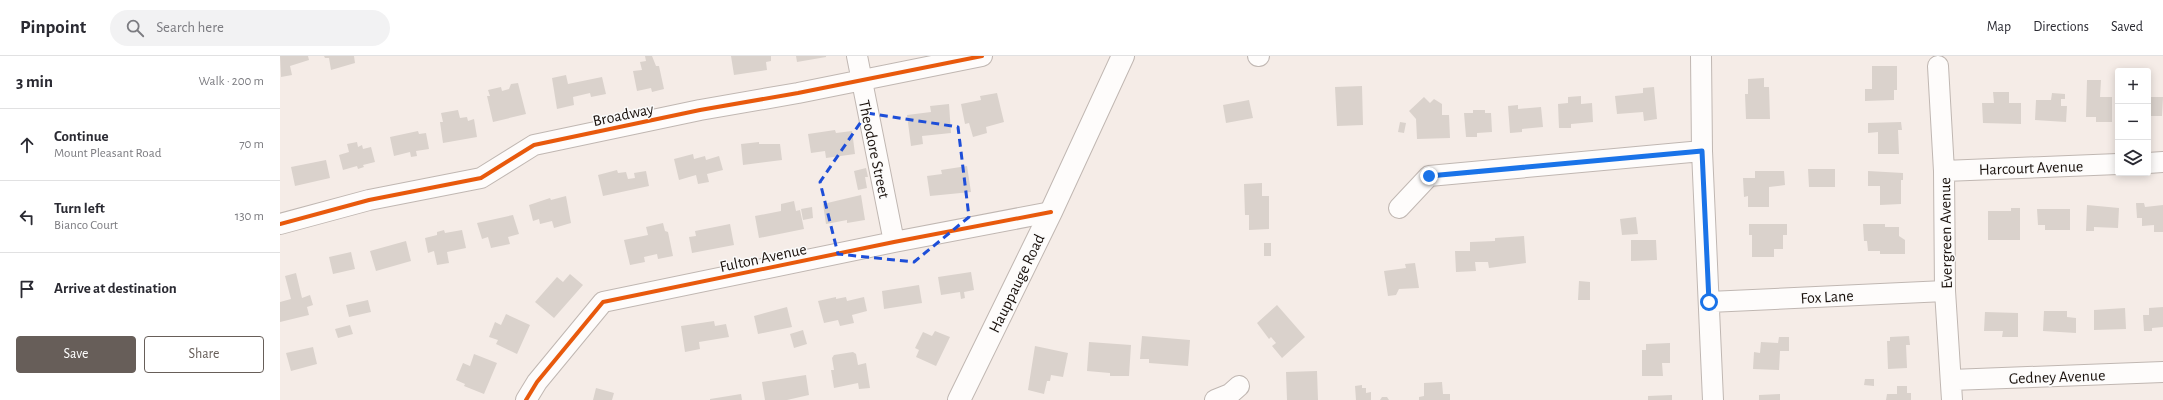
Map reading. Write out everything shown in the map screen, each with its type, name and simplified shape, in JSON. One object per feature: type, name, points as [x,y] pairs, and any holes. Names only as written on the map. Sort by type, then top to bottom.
[{"type":"main road","name":"Hauppauge Road","points":[[959,400],[1051,212],[1122,56]]},
{"type":"street","name":"Theodore Street","points":[[857,56],[860,80],[894,242]]},
{"type":"street","name":"Broadway","points":[[280,224],[369,200],[481,178],[534,145],[700,110],[798,93],[982,56]]},
{"type":"street","points":[[1701,56],[1702,151],[1713,400]]},
{"type":"street","name":"Evergreen Avenue","points":[[1938,66],[1944,171],[1946,291],[1952,400]]},
{"type":"street","points":[[1399,208],[1429,176],[1702,151]]},
{"type":"street","points":[[2151,163],[2163,162]]},
{"type":"street","name":"Harcourt Avenue","points":[[1944,171],[2115,164]]},
{"type":"street","name":"Fulton Avenue","points":[[526,400],[537,382],[603,302],[894,242],[1051,212]]},
{"type":"street","name":"Fox Lane","points":[[1709,302],[1946,291]]},
{"type":"street","name":"Gedney Avenue","points":[[1951,380],[2163,372]]},
{"type":"street","points":[[1215,400],[1230,394],[1239,386]]},
{"type":"highlighted area","points":[[867,113],[958,127],[969,217],[914,262],[838,254],[820,182]]},
{"type":"building","points":[[280,56],[308,56],[309,60],[290,66],[292,75],[281,77]]},
{"type":"building","points":[[324,56],[354,56],[355,63],[331,70],[329,58],[325,58]]},
{"type":"building","points":[[645,56],[652,56],[656,66],[659,66],[664,89],[652,92],[651,88],[637,91],[633,71],[642,70],[640,62],[646,61]]},
{"type":"building","points":[[731,56],[771,56],[771,61],[766,62],[767,70],[734,75]]},
{"type":"building","points":[[796,56],[826,56],[826,57],[797,62]]},
{"type":"building","points":[[1872,66],[1897,66],[1897,90],[1894,90],[1894,100],[1865,101],[1865,89],[1872,89]]},
{"type":"building","points":[[566,75],[568,84],[602,77],[606,94],[591,97],[590,93],[573,97],[574,105],[557,109],[552,78]]},
{"type":"building","points":[[1764,78],[1764,87],[1769,87],[1770,119],[1746,119],[1745,94],[1748,94],[1748,79]]},
{"type":"building","points":[[2087,80],[2101,80],[2100,97],[2112,97],[2112,122],[2096,122],[2096,117],[2086,117]]},
{"type":"building","points":[[518,83],[526,114],[493,122],[487,96],[490,96],[488,90],[501,87],[502,91],[509,89],[511,84]]},
{"type":"building","points":[[1362,86],[1363,125],[1337,126],[1335,87]]},
{"type":"building","points":[[1654,87],[1657,119],[1644,121],[1643,112],[1617,114],[1615,96],[1643,93],[1643,88]]},
{"type":"building","points":[[1993,92],[2009,92],[2009,103],[2021,103],[2021,124],[1983,123],[1982,103],[1994,103]]},
{"type":"building","points":[[997,93],[1004,122],[986,127],[987,133],[973,137],[969,123],[965,124],[961,104],[981,100],[980,96]]},
{"type":"building","points":[[2052,93],[2065,94],[2065,99],[2061,99],[2061,106],[2067,106],[2066,122],[2035,120],[2036,100],[2051,100]]},
{"type":"building","points":[[1581,96],[1581,104],[1592,103],[1593,122],[1571,124],[1571,128],[1559,128],[1558,104],[1568,103],[1568,97]]},
{"type":"building","points":[[1424,97],[1430,103],[1434,99],[1442,104],[1442,115],[1449,115],[1450,138],[1417,139],[1416,119],[1409,111]]},
{"type":"building","points":[[2151,97],[2163,97],[2162,116],[2151,116]]},
{"type":"building","points":[[1249,100],[1253,118],[1226,123],[1223,105]]},
{"type":"building","points":[[949,104],[951,133],[922,136],[923,144],[911,146],[907,115],[931,112],[930,106]]},
{"type":"building","points":[[1518,105],[1518,109],[1541,107],[1543,127],[1522,129],[1522,132],[1510,133],[1508,106]]},
{"type":"building","points":[[458,110],[460,118],[467,117],[468,121],[474,119],[477,137],[443,143],[440,122],[443,122],[441,113]]},
{"type":"building","points":[[1473,110],[1485,110],[1485,113],[1491,113],[1492,132],[1477,133],[1477,137],[1466,137],[1464,113],[1473,113]]},
{"type":"building","points":[[1400,122],[1406,123],[1404,133],[1398,132]]},
{"type":"building","points":[[1901,122],[1902,130],[1898,130],[1899,154],[1878,154],[1878,132],[1868,133],[1868,123]]},
{"type":"building","points":[[835,130],[836,133],[852,131],[855,154],[826,158],[825,151],[811,153],[808,134]]},
{"type":"building","points":[[418,131],[419,134],[426,133],[429,149],[416,151],[417,156],[411,157],[410,152],[394,156],[390,137]]},
{"type":"building","points":[[357,142],[358,147],[362,145],[363,149],[371,147],[375,162],[363,165],[364,167],[358,169],[357,166],[343,170],[339,155],[349,152],[347,144]]},
{"type":"building","points":[[759,142],[759,144],[780,144],[782,160],[743,165],[741,144]]},
{"type":"building","points":[[693,154],[694,159],[705,156],[706,160],[719,156],[723,170],[707,174],[709,182],[698,184],[696,175],[679,180],[674,159]]},
{"type":"building","points":[[326,160],[330,178],[295,186],[291,167]]},
{"type":"building","points":[[967,166],[971,192],[930,196],[927,176],[942,174],[941,170]]},
{"type":"building","points":[[866,168],[868,177],[865,177],[867,188],[858,190],[854,171]]},
{"type":"building","points":[[1808,169],[1835,169],[1835,187],[1809,187]]},
{"type":"building","points":[[617,170],[618,173],[626,172],[628,179],[635,178],[634,173],[646,171],[649,186],[603,196],[598,175]]},
{"type":"building","points":[[1755,171],[1784,171],[1785,185],[1769,187],[1769,207],[1748,207],[1748,196],[1744,197],[1743,178],[1755,178]]},
{"type":"building","points":[[1868,171],[1903,173],[1903,180],[1901,180],[1901,204],[1880,205],[1880,186],[1868,186]]},
{"type":"building","points":[[1262,183],[1262,196],[1269,196],[1269,229],[1249,230],[1249,215],[1245,215],[1244,184]]},
{"type":"building","points":[[861,195],[865,220],[847,223],[847,220],[826,224],[823,204]]},
{"type":"building","points":[[566,196],[571,223],[554,228],[552,221],[540,224],[539,219],[533,221],[529,205],[550,198],[551,200]]},
{"type":"building","points":[[794,201],[796,211],[800,210],[804,229],[759,238],[755,216],[781,211],[781,204]]},
{"type":"building","points":[[2136,203],[2144,203],[2145,207],[2163,205],[2163,232],[2154,232],[2154,225],[2142,226],[2142,218],[2137,218]]},
{"type":"building","points":[[2087,205],[2119,208],[2118,228],[2094,227],[2094,231],[2086,231]]},
{"type":"building","points":[[812,207],[813,218],[803,220],[801,209]]},
{"type":"building","points":[[2011,208],[2020,208],[2020,240],[1988,240],[1988,211],[2011,211]]},
{"type":"building","points":[[2037,209],[2070,209],[2070,230],[2045,230],[2045,225],[2038,225]]},
{"type":"building","points":[[513,215],[519,234],[508,237],[510,244],[491,248],[488,237],[482,239],[477,223]]},
{"type":"building","points":[[1636,217],[1638,234],[1622,235],[1620,219]]},
{"type":"building","points":[[663,223],[665,231],[668,232],[673,256],[658,259],[657,254],[644,257],[645,262],[630,265],[624,240],[648,235],[646,227]]},
{"type":"building","points":[[730,224],[734,245],[692,253],[689,237],[696,236],[695,231]]},
{"type":"building","points":[[1749,224],[1787,224],[1787,235],[1783,235],[1783,249],[1774,249],[1774,257],[1752,257],[1752,235],[1749,235]]},
{"type":"building","points":[[1863,224],[1885,224],[1885,227],[1899,227],[1899,236],[1905,240],[1905,254],[1880,254],[1880,251],[1868,251],[1867,241],[1864,241]]},
{"type":"building","points":[[444,230],[445,233],[462,230],[466,248],[447,252],[449,263],[437,265],[434,251],[428,253],[425,238],[437,235],[437,232]]},
{"type":"building","points":[[1524,236],[1526,263],[1489,268],[1488,262],[1475,262],[1476,271],[1456,272],[1455,251],[1470,251],[1470,242],[1495,241],[1495,238]]},
{"type":"building","points":[[1631,240],[1656,240],[1657,260],[1631,261]]},
{"type":"building","points":[[406,241],[411,261],[376,271],[370,251]]},
{"type":"building","points":[[1264,243],[1271,243],[1271,256],[1264,256]]},
{"type":"building","points":[[351,252],[355,269],[333,274],[329,257]]},
{"type":"building","points":[[1415,263],[1419,288],[1399,289],[1396,295],[1388,296],[1384,271],[1406,268],[1405,264]]},
{"type":"building","points":[[971,272],[974,290],[964,292],[965,298],[961,299],[960,292],[941,295],[938,277]]},
{"type":"building","points":[[296,273],[302,298],[310,295],[313,305],[307,307],[309,315],[280,322],[280,302],[291,299],[285,276]]},
{"type":"building","points":[[570,274],[583,285],[554,318],[535,302],[557,277],[563,282]]},
{"type":"building","points":[[1579,281],[1590,282],[1590,300],[1578,300]]},
{"type":"building","points":[[919,285],[922,303],[884,309],[882,291]]},
{"type":"building","points":[[836,297],[836,299],[846,297],[847,301],[864,297],[867,311],[852,315],[854,323],[840,326],[838,320],[824,323],[818,301]]},
{"type":"building","points":[[368,300],[371,312],[349,317],[346,305]]},
{"type":"building","points":[[1277,305],[1305,337],[1282,358],[1272,346],[1276,343],[1271,337],[1269,339],[1257,323]]},
{"type":"building","points":[[787,307],[792,327],[758,334],[754,316]]},
{"type":"building","points":[[2163,307],[2163,327],[2152,328],[2152,331],[2144,331],[2143,315],[2149,315],[2149,308]]},
{"type":"building","points":[[2125,308],[2126,329],[2094,330],[2094,310]]},
{"type":"building","points":[[2044,311],[2067,311],[2067,317],[2076,318],[2076,333],[2043,331]]},
{"type":"building","points":[[1985,312],[2018,313],[2018,337],[2002,337],[2003,331],[1984,331]]},
{"type":"building","points":[[506,314],[530,325],[517,354],[496,344],[498,340],[489,337],[495,322],[501,325]]},
{"type":"building","points":[[714,321],[715,326],[726,324],[729,337],[699,342],[700,349],[685,352],[681,326]]},
{"type":"building","points":[[350,325],[353,334],[338,338],[335,329]]},
{"type":"building","points":[[803,330],[807,344],[794,348],[790,334]]},
{"type":"building","points":[[935,331],[950,337],[936,366],[916,357],[919,350],[915,348],[923,332],[932,336]]},
{"type":"building","points":[[1142,336],[1190,340],[1188,366],[1149,363],[1149,359],[1140,359]]},
{"type":"building","points":[[1909,336],[1910,345],[1906,345],[1907,368],[1888,369],[1887,341],[1890,341],[1890,337]]},
{"type":"building","points":[[1779,337],[1789,337],[1789,351],[1780,351],[1779,370],[1753,369],[1754,352],[1760,353],[1761,342],[1778,343]]},
{"type":"building","points":[[1089,342],[1131,345],[1129,376],[1110,376],[1110,373],[1087,371]]},
{"type":"building","points":[[1670,343],[1670,363],[1662,363],[1663,376],[1642,376],[1642,350],[1646,350],[1646,344]]},
{"type":"building","points":[[1035,346],[1068,353],[1063,377],[1051,375],[1050,381],[1047,381],[1044,394],[1028,390]]},
{"type":"building","points":[[313,347],[317,364],[291,371],[286,353]]},
{"type":"building","points":[[853,352],[856,354],[858,365],[866,363],[870,388],[859,389],[858,383],[834,388],[831,370],[834,370],[832,358],[834,355]]},
{"type":"building","points":[[474,354],[497,363],[484,394],[464,386],[465,384],[456,380],[463,363],[470,366]]},
{"type":"building","points":[[1317,371],[1318,400],[1287,400],[1286,372]]},
{"type":"building","points":[[806,375],[809,395],[787,400],[765,400],[762,382]]},
{"type":"building","points":[[1865,379],[1874,379],[1874,386],[1864,385]]},
{"type":"building","points":[[1442,382],[1443,394],[1450,394],[1450,400],[1419,400],[1419,397],[1424,396],[1424,383]]},
{"type":"building","points":[[1362,385],[1362,388],[1366,388],[1366,393],[1371,392],[1371,400],[1356,400],[1355,386]]},
{"type":"building","points":[[1897,386],[1907,386],[1907,393],[1911,393],[1911,400],[1886,400],[1887,394],[1897,394]]},
{"type":"building","points":[[596,388],[614,393],[612,400],[593,400]]},
{"type":"building","points":[[741,394],[742,400],[710,400],[710,399]]},
{"type":"building","points":[[1780,394],[1780,400],[1759,400],[1759,395]]},
{"type":"building","points":[[1672,395],[1672,400],[1648,400],[1648,396]]},
{"type":"building","points":[[1382,397],[1387,397],[1389,400],[1380,400]]},
{"type":"cycle path","points":[[280,224],[369,200],[481,178],[534,145],[700,110],[798,93],[982,56]]},
{"type":"cycle path","points":[[526,400],[537,382],[603,302],[894,242],[1051,212]]},
{"type":"route","points":[[1429,176],[1702,151],[1709,302]]}]
